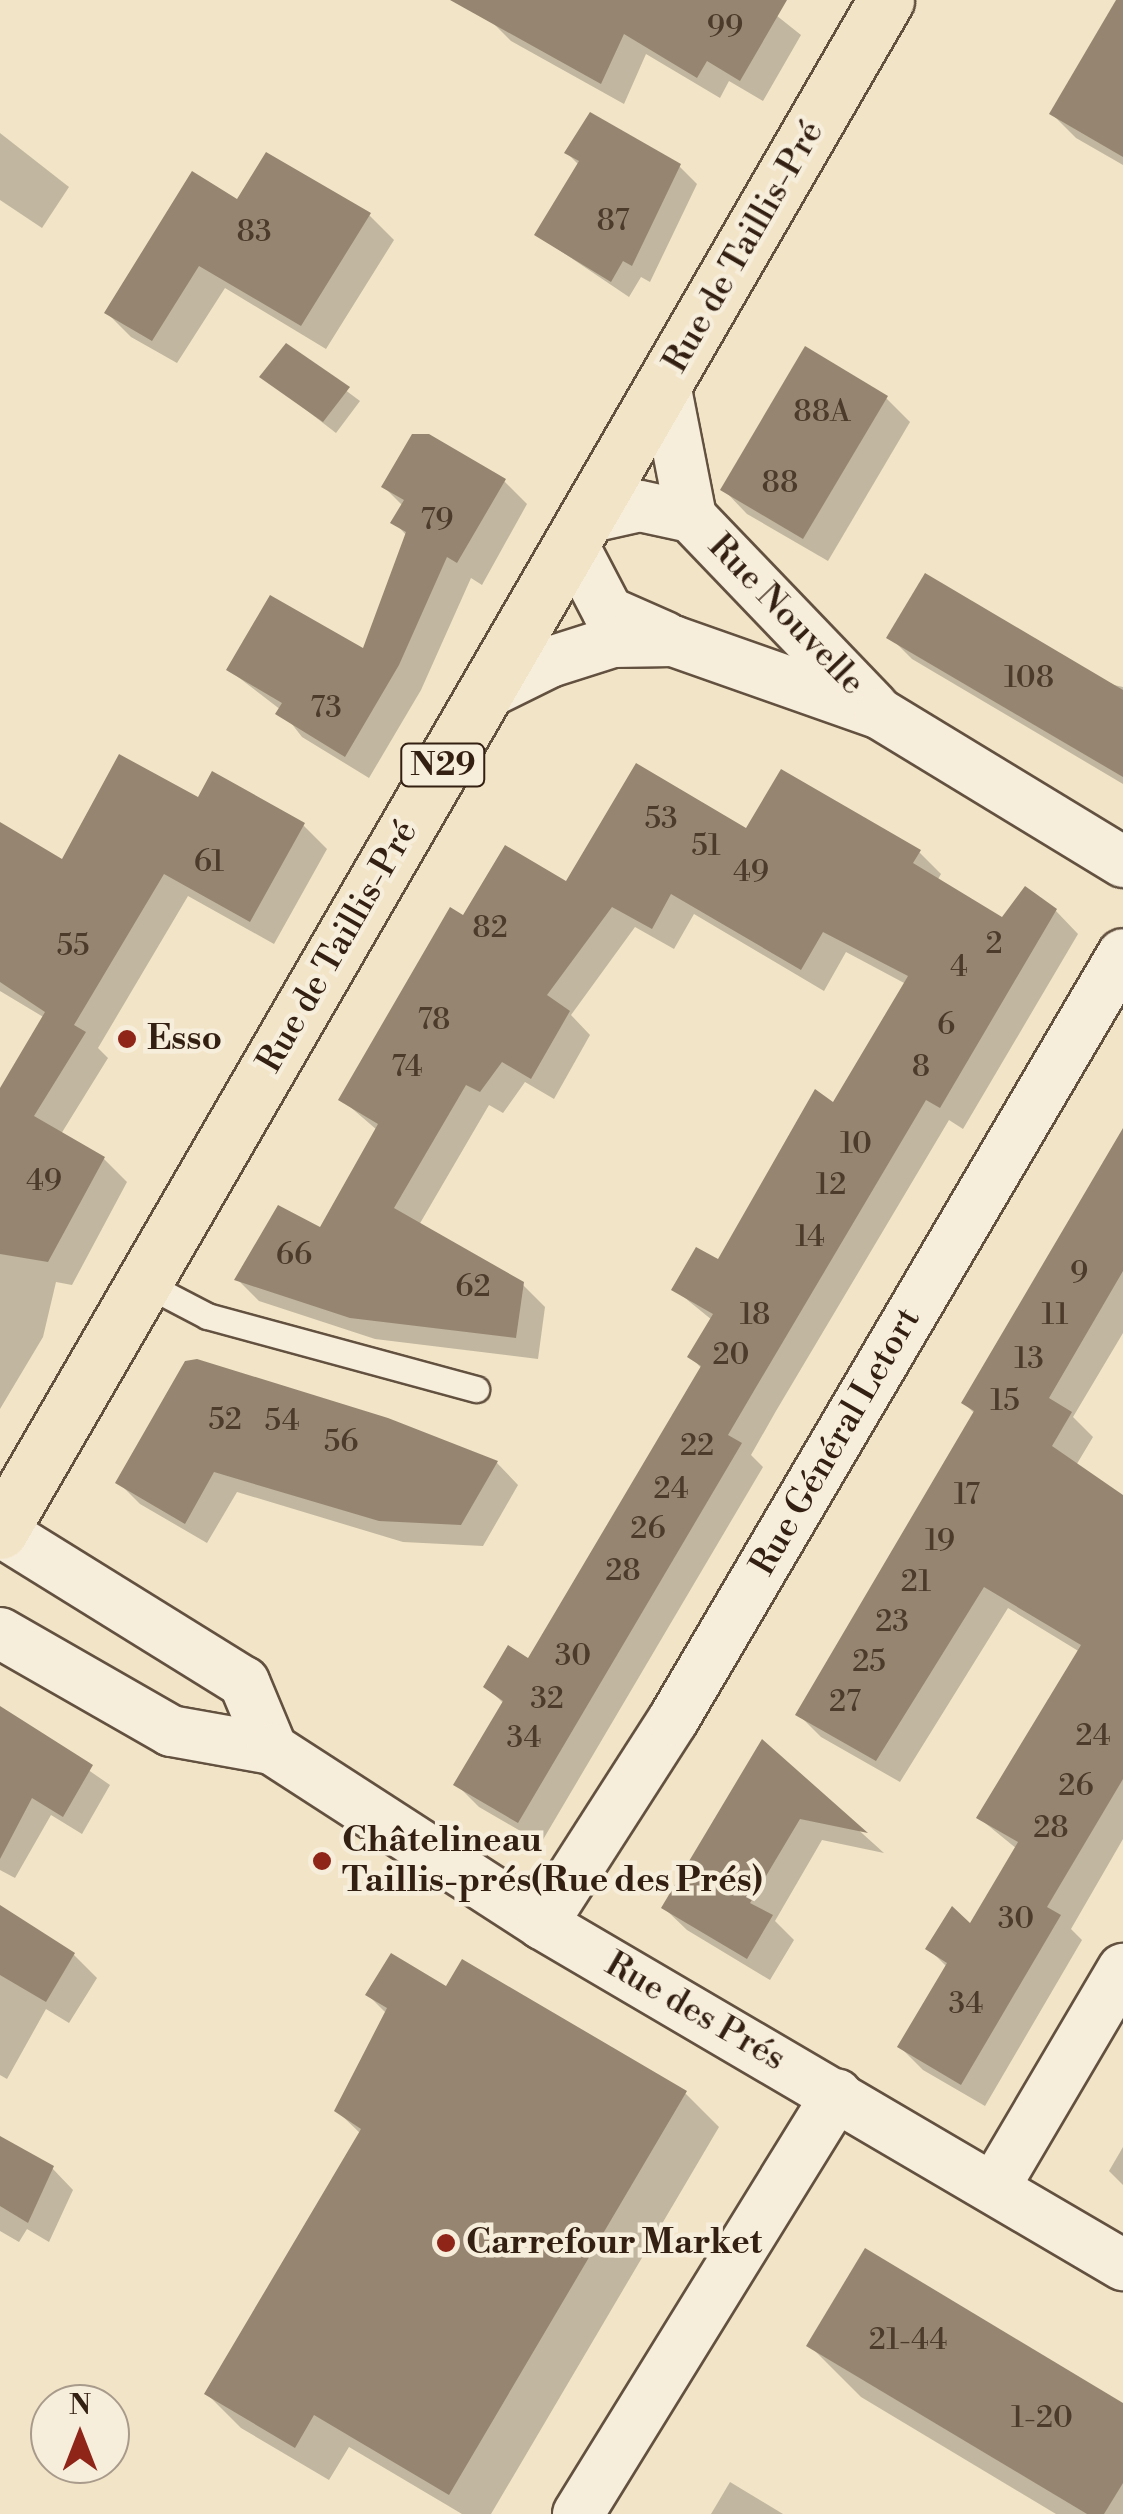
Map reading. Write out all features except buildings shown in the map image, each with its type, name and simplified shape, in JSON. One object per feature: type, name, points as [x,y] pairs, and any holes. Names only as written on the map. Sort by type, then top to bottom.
[{"type":"main road","name":"Rue de Taillis-Pré","points":[[0,1531],[886,0]]},
{"type":"street","name":"Rue Nouvelle","points":[[665,384],[691,518]]},
{"type":"street","name":"Rue Nouvelle","points":[[880,714],[691,518],[640,506],[579,530],[608,612],[674,641],[880,714],[1123,862]]},
{"type":"street","name":"Rue Nouvelle","points":[[483,695],[550,662],[613,642],[674,641]]},
{"type":"street","name":"Rue Général Letort","points":[[542,1924],[673,1720],[1123,954]]},
{"type":"street","points":[[0,1531],[244,1682],[272,1749]]},
{"type":"street","points":[[0,1633],[170,1731],[272,1749]]},
{"type":"street","name":"Rue des Prés","points":[[272,1749],[542,1924],[995,2186],[1123,2265]]},
{"type":"street","points":[[995,2186],[1123,1969]]},
{"type":"street","points":[[578,2514],[836,2094]]},
{"type":"lane","points":[[144,1283],[206,1316],[476,1389]]},
{"type":"place","name":"Esso","points":[[127,1039]]},
{"type":"place","name":"Châtelineau Taillis-prés(Rue des Prés)","points":[[322,1861]]},
{"type":"place","name":"Carrefour Market","points":[[446,2243]]}]
